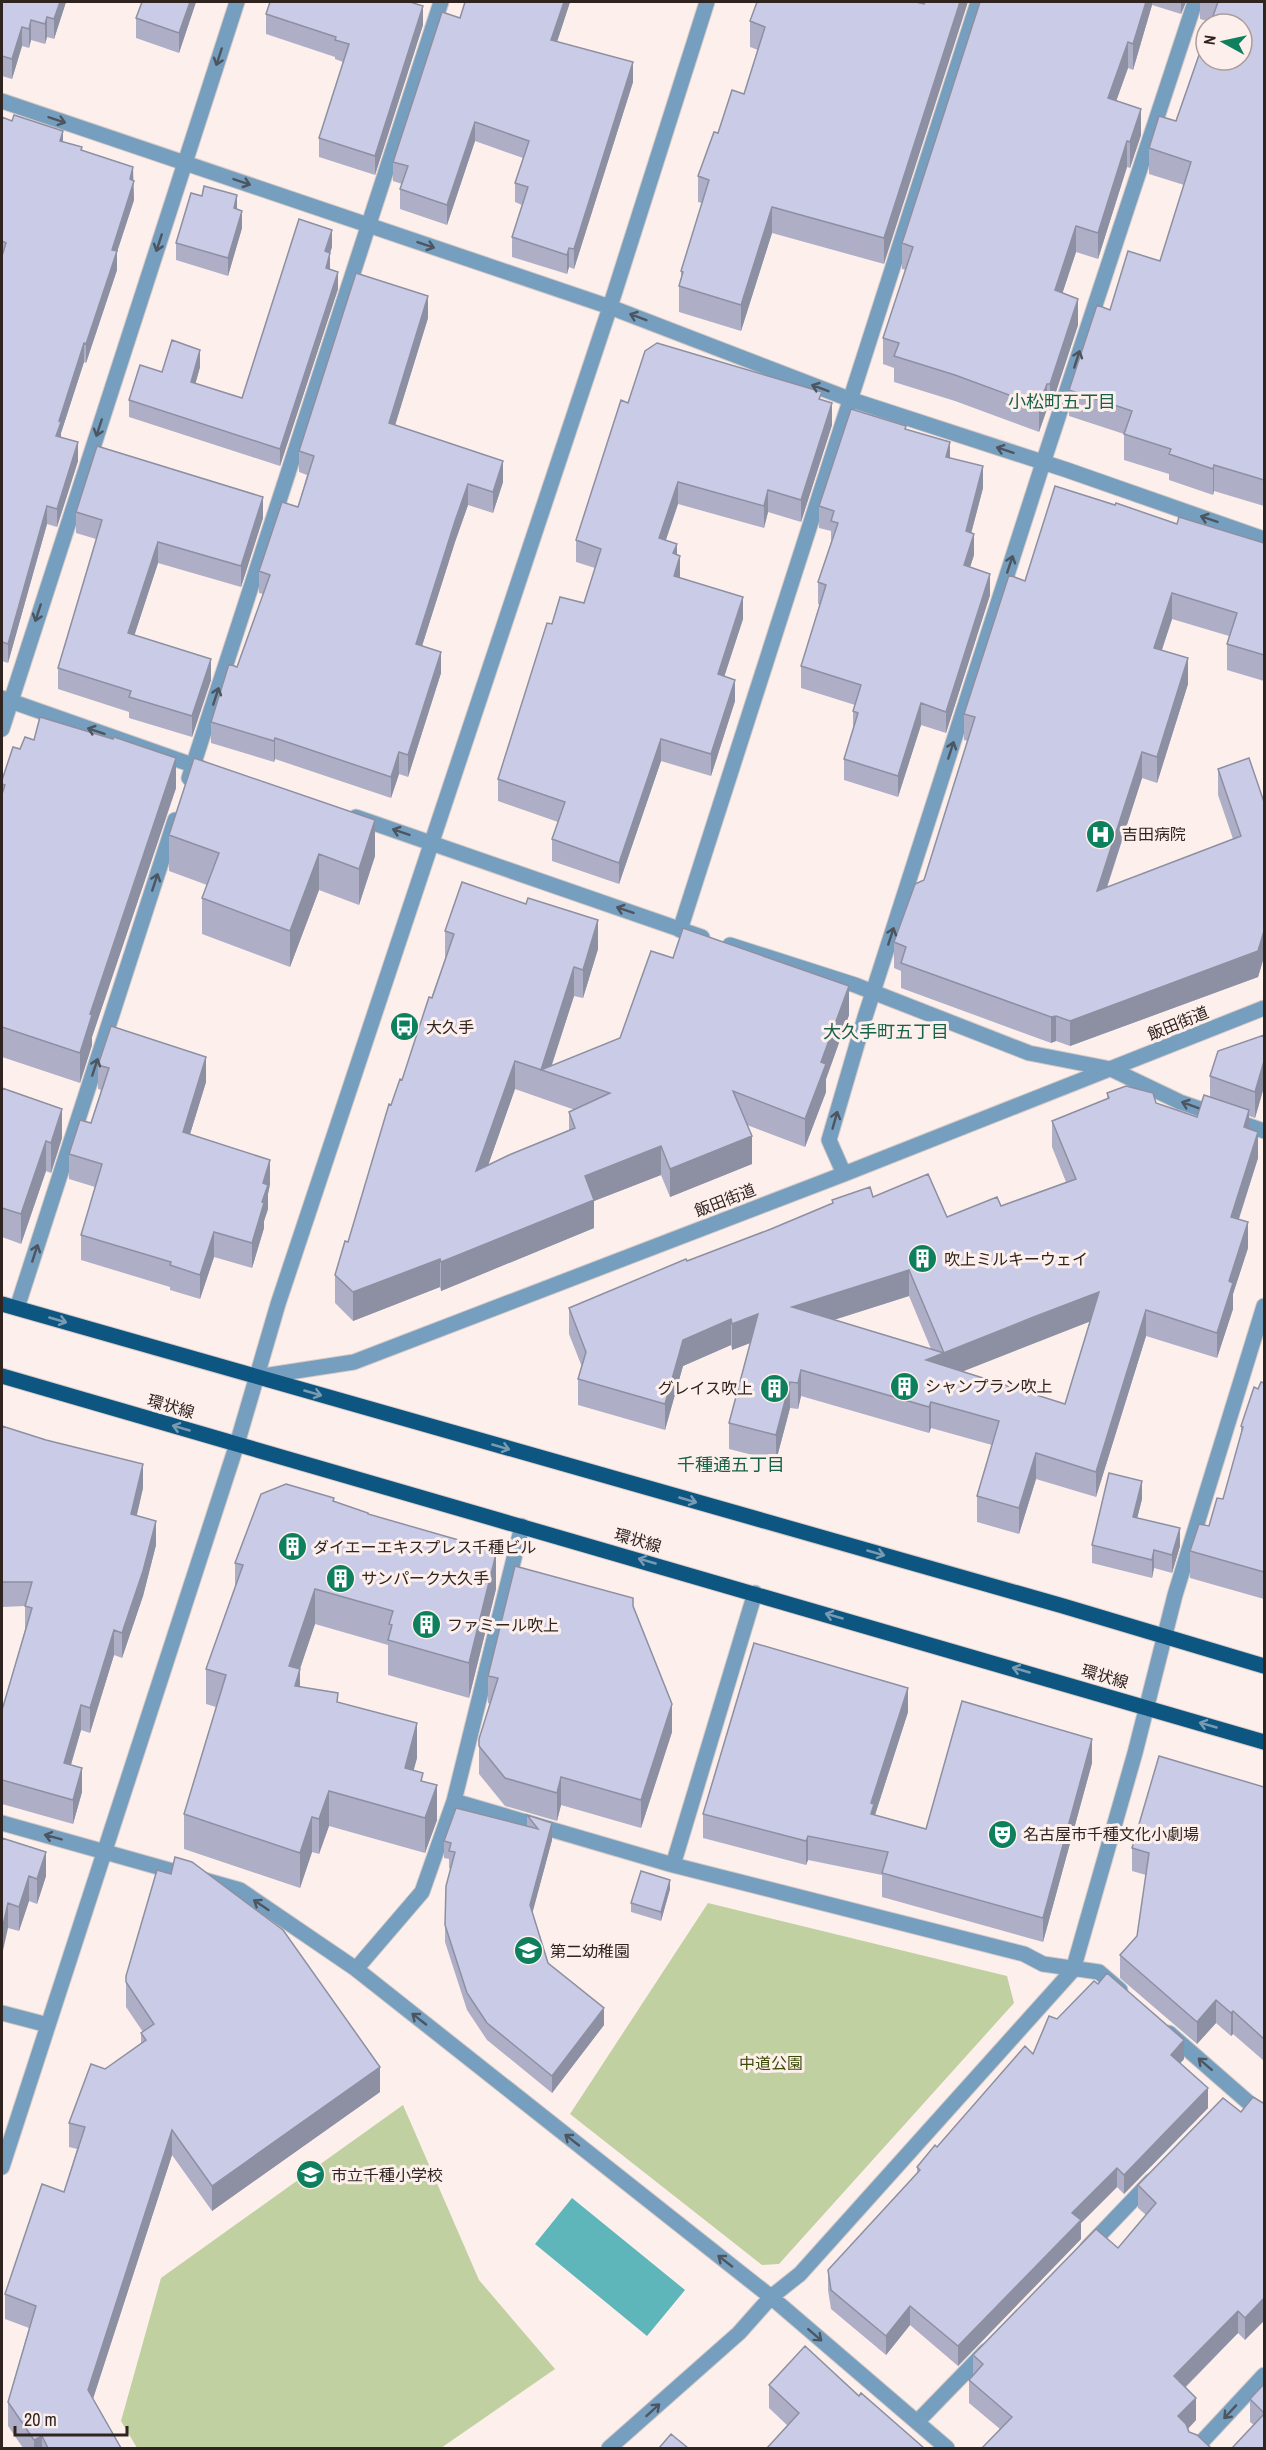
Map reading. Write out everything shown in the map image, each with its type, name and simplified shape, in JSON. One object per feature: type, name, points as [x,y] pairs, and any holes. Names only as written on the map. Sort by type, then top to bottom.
[{"type":"main road","points":[[2,1304],[1264,1666]]},
{"type":"main road","name":"環状線","points":[[2,1376],[1264,1742]]},
{"type":"street","points":[[2,729],[6,700],[237,2]]},
{"type":"street","points":[[17,1308],[441,2]]},
{"type":"street","points":[[2,2167],[237,1444],[278,1304],[610,307],[707,2]]},
{"type":"street","points":[[680,930],[978,2]]},
{"type":"street","points":[[844,1174],[829,1140],[873,991],[1043,463],[1195,2]]},
{"type":"street","points":[[2,101],[610,307],[849,399],[1264,538]]},
{"type":"street","points":[[6,700],[216,772]]},
{"type":"street","points":[[339,812],[680,930],[873,991],[1029,1053],[1111,1069],[1180,1101],[1264,1131]]},
{"type":"street","name":"飯田街道","points":[[257,1377],[354,1362],[844,1174],[1264,1008]]},
{"type":"street","points":[[609,2448],[739,2333],[771,2297],[800,2274],[1054,1994],[1073,1970],[1147,1707],[1175,1595],[1264,1306]]},
{"type":"street","points":[[1238,1392],[1256,1398]]},
{"type":"street","points":[[357,1969],[422,1892],[454,1802],[522,1526]]},
{"type":"street","points":[[673,1865],[755,1593]]},
{"type":"street","points":[[454,1802],[673,1865],[1012,1952],[1043,1964],[1099,1972],[1133,2002]]},
{"type":"street","points":[[2,1823],[240,1890],[357,1969],[771,2297],[947,2448]]},
{"type":"street","points":[[2,2013],[48,2025]]},
{"type":"street","points":[[1159,2024],[1233,2096],[1264,2116]]},
{"type":"street","points":[[1073,2261],[1164,2168]]},
{"type":"street","points":[[917,2422],[999,2338]]},
{"type":"street","points":[[1196,2448],[1264,2375]]},
{"type":"green space","name":"中道公園","points":[[708,1903],[1007,1976],[1014,2003],[779,2264],[762,2265],[570,2114]]},
{"type":"green space","points":[[403,2105],[479,2280],[555,2369],[441,2448],[137,2448],[121,2421],[161,2278]]},
{"type":"water","points":[[572,2198],[685,2290],[647,2336],[535,2244]]},
{"type":"building","points":[[2,2],[60,2],[54,19],[47,17],[45,24],[31,20],[29,29],[22,27],[12,59],[2,56]]},
{"type":"building","points":[[142,2],[190,2],[179,33],[136,18]]},
{"type":"building","points":[[270,2],[410,2],[423,6],[375,156],[319,138],[349,44],[335,40],[336,37],[266,14]]},
{"type":"building","points":[[465,2],[564,2],[551,40],[633,62],[574,249],[569,248],[567,255],[512,237],[528,187],[515,183],[529,141],[475,122],[447,205],[400,189],[408,166],[393,162],[442,12],[460,18]]},
{"type":"building","points":[[757,2],[916,2],[924,4],[925,2],[960,2],[884,238],[772,207],[741,305],[679,286],[683,272],[681,271],[709,180],[698,176],[714,132],[718,133],[732,90],[744,94],[765,27],[750,21]]},
{"type":"building","points":[[980,2],[1146,2],[1133,44],[1128,42],[1108,98],[1141,109],[1130,142],[1127,141],[1098,233],[1076,226],[1055,290],[1078,299],[1050,384],[1047,384],[1039,406],[955,375],[894,356],[899,343],[883,338],[913,247],[902,243]]},
{"type":"building","points":[[1218,2],[1264,2],[1264,480],[1214,465],[1213,469],[1169,454],[1171,449],[1124,434],[1132,411],[1069,390],[1097,305],[1110,310],[1128,251],[1160,261],[1191,162],[1149,148],[1159,116],[1176,121],[1194,69],[1194,72],[1254,72],[1254,12],[1214,12]]},
{"type":"building","points":[[14,115],[63,131],[60,141],[133,167],[130,179],[134,181],[112,250],[117,251],[59,421],[61,422],[56,436],[78,442],[57,509],[47,506],[8,644],[2,642],[2,256],[6,243],[2,241],[2,117],[12,121]]},
{"type":"building","points":[[204,186],[237,195],[234,208],[242,211],[228,258],[176,243],[191,193],[202,196]]},
{"type":"building","points":[[299,219],[332,230],[325,251],[330,253],[326,268],[338,272],[280,449],[129,400],[140,365],[162,372],[172,340],[200,350],[191,382],[242,398]]},
{"type":"building","points":[[356,273],[428,296],[389,423],[503,461],[493,492],[468,484],[416,644],[441,652],[408,755],[399,752],[391,777],[275,738],[274,741],[211,722],[229,664],[237,667],[270,575],[259,571],[282,502],[298,507],[314,456],[299,451]]},
{"type":"building","points":[[657,343],[822,392],[819,399],[832,403],[801,500],[768,490],[764,506],[678,482],[659,538],[677,544],[673,553],[680,556],[674,576],[743,597],[718,674],[735,680],[711,754],[661,739],[619,863],[552,839],[565,802],[498,779],[547,623],[552,624],[560,597],[584,603],[601,549],[576,540],[621,400],[628,403],[645,351]]},
{"type":"building","points":[[851,409],[906,426],[905,429],[950,442],[946,457],[983,466],[966,531],[974,534],[964,565],[990,574],[946,712],[921,703],[898,776],[844,759],[858,713],[853,711],[861,685],[801,666],[826,585],[818,582],[838,523],[831,521],[834,511],[819,506]]},
{"type":"building","points":[[97,446],[263,497],[241,566],[158,542],[128,633],[211,659],[192,716],[129,697],[131,691],[58,668],[102,520],[76,512]]},
{"type":"building","name":"吉田病院","points":[[1055,486],[1115,505],[1116,503],[1177,524],[1179,517],[1264,543],[1264,655],[1227,644],[1237,613],[1172,593],[1154,648],[1188,658],[1157,757],[1142,752],[1097,891],[1241,836],[1218,769],[1249,758],[1264,802],[1264,931],[1258,951],[1070,1021],[1056,1016],[1051,1017],[901,963],[906,947],[894,942],[915,884],[924,880],[975,717],[964,714],[1009,575],[1025,581]]},
{"type":"building","points":[[40,717],[113,739],[114,737],[176,758],[90,1014],[92,1015],[80,1053],[2,1027],[2,794],[5,785],[2,784],[2,780],[13,747],[20,749],[25,737],[34,740]]},
{"type":"building","points":[[194,758],[375,820],[359,869],[319,854],[290,931],[202,898],[219,853],[169,835]]},
{"type":"building","points":[[462,882],[526,904],[528,898],[598,920],[583,970],[574,967],[541,1070],[620,1038],[651,951],[673,958],[683,928],[849,986],[821,1062],[826,1064],[805,1119],[733,1091],[752,1136],[670,1169],[661,1146],[585,1176],[594,1200],[441,1262],[440,1259],[353,1292],[335,1275],[345,1241],[348,1242],[389,1104],[391,1105],[400,1079],[402,1080],[429,997],[432,998],[454,934],[445,931]],"holes":[[[515,1061],[610,1093],[569,1112],[575,1128],[476,1171]]]},
{"type":"building","points":[[111,1026],[206,1057],[183,1132],[270,1160],[263,1183],[268,1185],[252,1243],[214,1232],[200,1275],[170,1265],[171,1262],[81,1235],[102,1164],[69,1154],[80,1120],[91,1123],[109,1068],[98,1065]]},
{"type":"building","points":[[1264,1035],[1264,1061],[1255,1092],[1210,1076],[1218,1051]]},
{"type":"building","points":[[1126,1086],[1153,1093],[1156,1103],[1197,1117],[1204,1095],[1249,1110],[1244,1127],[1258,1132],[1231,1217],[1248,1222],[1229,1281],[1233,1283],[1217,1333],[1146,1310],[1096,1472],[1036,1453],[1019,1508],[977,1496],[999,1421],[931,1402],[929,1407],[801,1370],[798,1383],[790,1382],[776,1435],[729,1423],[758,1314],[732,1324],[731,1319],[683,1340],[665,1404],[578,1379],[586,1352],[569,1308],[686,1259],[687,1261],[771,1229],[833,1203],[832,1200],[870,1187],[873,1197],[928,1174],[947,1217],[997,1197],[1001,1206],[1076,1179],[1052,1121],[1109,1098],[1107,1093]],"holes":[[[909,1270],[944,1353],[792,1307]],[[1099,1292],[1065,1404],[926,1360]]]},
{"type":"building","points":[[2,1088],[62,1109],[51,1143],[46,1141],[21,1214],[2,1208]]},
{"type":"building","points":[[1261,1382],[1264,1383],[1264,1572],[1190,1551],[1199,1524],[1209,1526],[1217,1498],[1223,1499],[1243,1427],[1241,1426],[1254,1387],[1258,1389]]},
{"type":"building","points":[[2,1426],[46,1440],[143,1464],[131,1514],[156,1521],[143,1571],[122,1633],[114,1630],[90,1708],[81,1705],[64,1763],[82,1768],[73,1800],[2,1780],[2,1710],[32,1608],[25,1606],[32,1582],[2,1582]]},
{"type":"building","points":[[1109,1473],[1142,1481],[1133,1517],[1180,1528],[1172,1555],[1154,1550],[1152,1560],[1092,1545]]},
{"type":"building","points":[[286,1484],[334,1498],[333,1501],[368,1514],[490,1549],[489,1552],[496,1554],[469,1663],[388,1640],[393,1611],[315,1589],[289,1666],[300,1669],[295,1686],[338,1693],[337,1702],[417,1723],[405,1768],[423,1773],[421,1781],[437,1785],[425,1818],[329,1791],[319,1819],[312,1817],[300,1853],[184,1814],[226,1675],[206,1669],[243,1565],[235,1563],[261,1494]]},
{"type":"building","points":[[515,1566],[633,1598],[633,1606],[672,1704],[641,1800],[561,1777],[557,1793],[505,1778],[479,1746],[479,1739],[498,1678],[488,1676]]},
{"type":"building","points":[[754,1643],[908,1688],[871,1803],[874,1804],[871,1814],[926,1829],[962,1701],[1092,1739],[1043,1918],[882,1873],[888,1852],[808,1836],[806,1841],[703,1814]]},
{"type":"building","points":[[1159,1756],[1264,1787],[1264,2039],[1233,2011],[1231,2013],[1216,2000],[1197,2022],[1120,1955],[1137,1936],[1149,1853],[1132,1848]]},
{"type":"building","points":[[456,1808],[538,1829],[527,1815],[552,1823],[530,1905],[548,1963],[604,2008],[552,2076],[487,2023],[467,1993],[445,1925],[446,1886],[455,1852],[449,1851],[451,1843],[444,1841]]},
{"type":"building","points":[[2,1838],[46,1852],[37,1879],[29,1876],[19,1907],[8,1903],[2,1930]]},
{"type":"building","points":[[175,1857],[192,1862],[283,1930],[380,2067],[212,2186],[172,2130],[88,2390],[121,2448],[48,2448],[42,2436],[34,2440],[8,2402],[36,2306],[5,2294],[42,2184],[64,2192],[85,2127],[69,2123],[91,2064],[105,2069],[146,2040],[141,2033],[154,2024],[126,1982],[126,1976],[157,1870],[171,1874]]},
{"type":"building","points":[[641,1871],[670,1880],[661,1912],[631,1903]]},
{"type":"building","points":[[1107,1973],[1184,2040],[1171,2055],[1208,2088],[1124,2175],[1117,2168],[1072,2213],[1081,2220],[958,2346],[910,2306],[886,2336],[831,2290],[828,2270],[920,2170],[917,2167],[935,2145],[937,2147],[1025,2046],[1033,2054],[1049,2016],[1057,2019],[1094,1981],[1098,1984]]},
{"type":"building","points":[[1253,2097],[1264,2102],[1264,2298],[1245,2318],[1238,2311],[1174,2376],[1196,2398],[1178,2416],[1186,2424],[1189,2432],[1197,2435],[1211,2448],[982,2448],[1012,2417],[969,2380],[983,2364],[973,2355],[1096,2229],[1118,2248],[1156,2203],[1138,2185],[1223,2098],[1241,2112]]},
{"type":"building","points":[[805,2346],[859,2396],[861,2393],[924,2448],[767,2448],[799,2413],[769,2385]]},
{"type":"building","points":[[1264,2384],[1264,2413],[1250,2399]]},
{"type":"building","points":[[1264,2414],[1264,2448],[1232,2448]]},
{"type":"building","points":[[671,2434],[688,2448],[659,2448]]},
{"type":"place","name":"吉田病院","points":[[1101,834]]},
{"type":"place","name":"大久手","points":[[405,1027]]},
{"type":"place","name":"吹上ミルキーウェイ","points":[[923,1259]]},
{"type":"place","name":"シャンプラン吹上","points":[[904,1386]]},
{"type":"place","name":"グレイス吹上","points":[[774,1388]]},
{"type":"place","name":"ダイエーエキスプレス千種ビル","points":[[292,1547]]},
{"type":"place","name":"サンパーク大久手","points":[[340,1578]]},
{"type":"place","name":"ファミール吹上","points":[[426,1625]]},
{"type":"place","name":"名古屋市千種文化小劇場","points":[[1002,1834]]},
{"type":"place","name":"第二幼稚園","points":[[529,1951]]},
{"type":"place","name":"市立千種小学校","points":[[310,2175]]},
{"type":"district","name":"小松町五丁目","points":[[1062,401]]},
{"type":"district","name":"大久手町五丁目","points":[[886,1031]]},
{"type":"district","name":"千種通五丁目","points":[[731,1464]]}]
